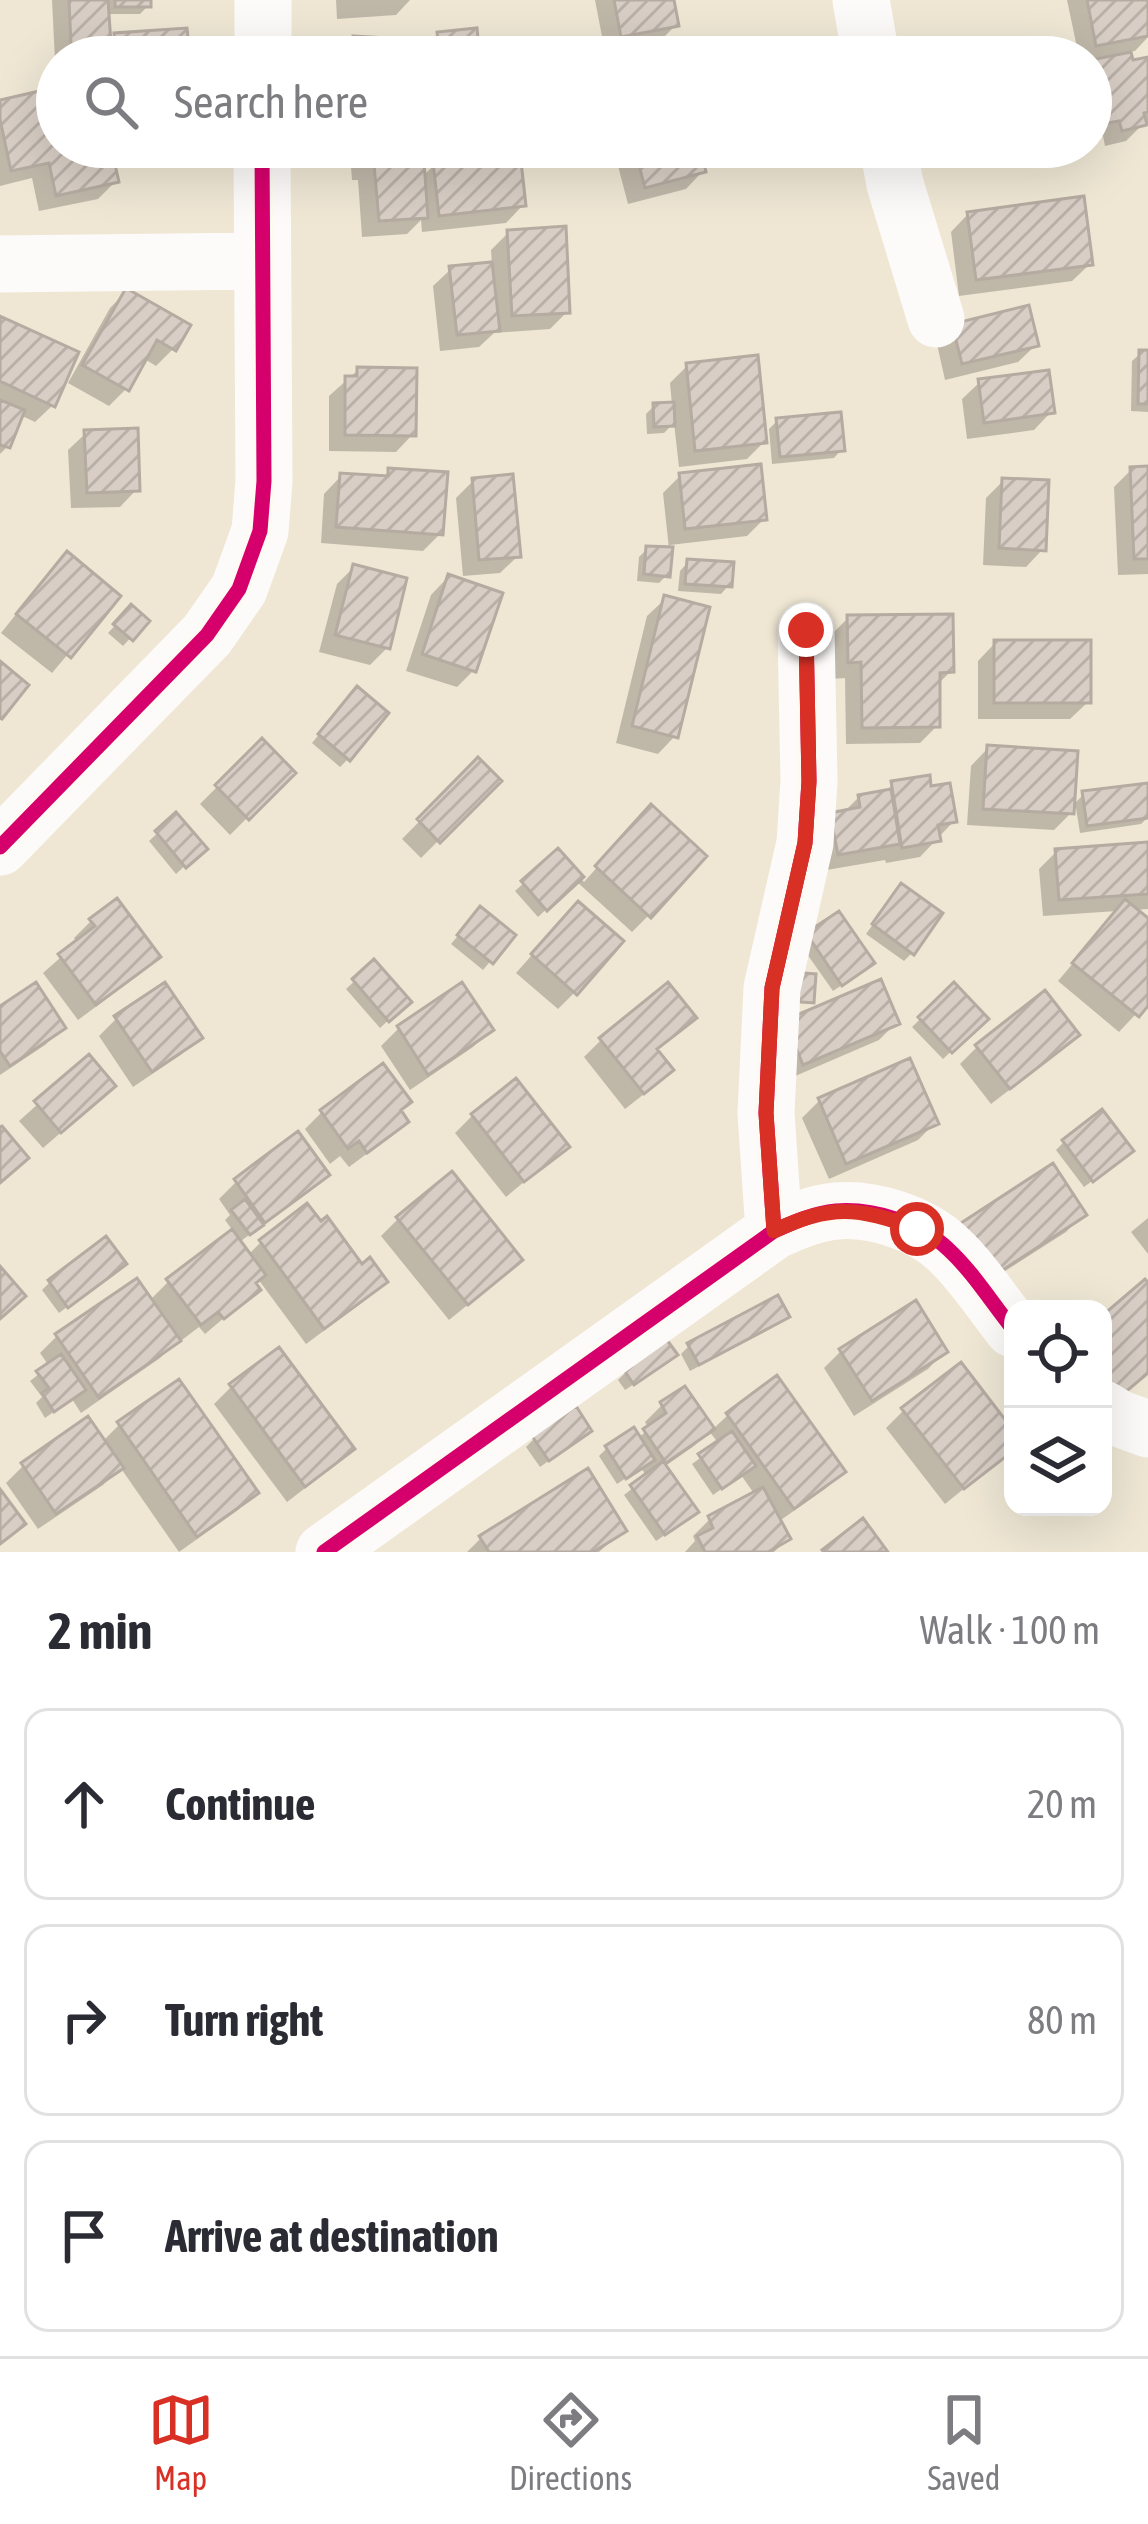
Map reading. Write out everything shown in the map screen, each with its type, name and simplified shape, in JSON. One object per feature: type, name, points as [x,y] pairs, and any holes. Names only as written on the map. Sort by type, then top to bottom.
[{"type":"street","points":[[263,0],[263,36]]},
{"type":"street","points":[[861,0],[868,36]]},
{"type":"street","points":[[0,847],[207,634],[239,589],[260,531],[264,482],[262,168]]},
{"type":"street","points":[[892,168],[936,320]]},
{"type":"street","points":[[0,264],[262,261]]},
{"type":"street","points":[[774,1231],[766,1113],[772,988],[805,843],[809,782],[806,630]]},
{"type":"street","points":[[324,1552],[774,1231],[802,1218],[837,1211],[878,1214],[917,1229],[948,1248],[1004,1318]]},
{"type":"street","points":[[1112,1414],[1148,1429]]},
{"type":"building","points":[[69,0],[108,0],[111,36],[71,36]]},
{"type":"building","points":[[115,0],[151,0],[151,7],[115,7]]},
{"type":"building","points":[[614,0],[674,0],[679,26],[621,36]]},
{"type":"building","points":[[1087,0],[1148,0],[1148,36],[1112,43],[1112,36],[1094,36]]},
{"type":"building","points":[[187,28],[188,36],[114,36]]},
{"type":"building","points":[[477,28],[478,36],[437,36],[437,32]]},
{"type":"building","points":[[1131,52],[1133,60],[1148,57],[1147,125],[1122,131],[1119,121],[1112,122],[1112,56]]},
{"type":"building","points":[[36,92],[36,166],[11,171],[0,100]]},
{"type":"building","points":[[50,168],[116,168],[119,182],[56,196]]},
{"type":"building","points":[[374,168],[424,168],[428,218],[379,221]]},
{"type":"building","points":[[434,168],[522,168],[526,206],[439,216]]},
{"type":"building","points":[[640,168],[705,168],[706,172],[645,188]]},
{"type":"building","points":[[1084,196],[1093,265],[976,280],[967,212]]},
{"type":"building","points":[[566,226],[570,313],[512,316],[507,230]]},
{"type":"building","points":[[492,262],[500,331],[457,335],[449,266]]},
{"type":"building","points":[[126,288],[191,325],[176,351],[157,340],[129,391],[82,365]]},
{"type":"building","points":[[1029,305],[1039,346],[962,364],[952,324]]},
{"type":"building","points":[[0,316],[79,352],[55,407],[0,381]]},
{"type":"building","points":[[1139,350],[1148,350],[1148,404],[1138,404]]},
{"type":"building","points":[[758,355],[767,443],[695,451],[686,363]]},
{"type":"building","points":[[357,367],[417,368],[416,436],[345,435],[345,376],[357,376]]},
{"type":"building","points":[[1049,370],[1055,413],[984,423],[978,379]]},
{"type":"building","points":[[0,400],[25,410],[10,448],[0,445]]},
{"type":"building","points":[[674,402],[675,426],[654,427],[653,403]]},
{"type":"building","points":[[841,412],[845,451],[780,457],[776,418]]},
{"type":"building","points":[[138,428],[140,491],[87,493],[84,430]]},
{"type":"building","points":[[761,464],[767,520],[685,529],[679,473]]},
{"type":"building","points":[[1148,466],[1148,559],[1134,559],[1130,467]]},
{"type":"building","points":[[388,468],[448,472],[443,535],[336,527],[340,473],[388,476]]},
{"type":"building","points":[[513,474],[521,557],[479,560],[472,478]]},
{"type":"building","points":[[1002,478],[1049,480],[1046,551],[999,548]]},
{"type":"building","points":[[646,546],[673,547],[670,577],[644,574]]},
{"type":"building","points":[[67,551],[121,596],[71,658],[16,614]]},
{"type":"building","points":[[687,559],[734,562],[732,587],[685,584]]},
{"type":"building","points":[[353,564],[407,578],[390,649],[335,635]]},
{"type":"building","points":[[448,574],[503,593],[476,672],[422,654]]},
{"type":"building","points":[[664,595],[710,607],[678,738],[632,726]]},
{"type":"building","points":[[131,604],[150,621],[133,641],[113,624]]},
{"type":"building","points":[[953,614],[954,672],[940,673],[940,727],[862,728],[861,662],[848,663],[847,615]]},
{"type":"building","points":[[994,640],[1091,640],[1091,703],[994,703]]},
{"type":"building","points":[[0,661],[29,685],[2,719],[0,718]]},
{"type":"building","points":[[357,686],[389,713],[350,761],[318,734]]},
{"type":"building","points":[[262,738],[296,773],[249,820],[215,785]]},
{"type":"building","points":[[987,745],[1078,751],[1074,814],[983,809]]},
{"type":"building","points":[[478,757],[502,781],[440,843],[417,819]]},
{"type":"building","points":[[930,775],[931,786],[950,783],[957,822],[938,825],[941,841],[902,848],[891,781]]},
{"type":"building","points":[[1148,783],[1148,818],[1087,826],[1082,791]]},
{"type":"building","points":[[891,789],[900,844],[838,855],[830,813],[860,807],[858,795]]},
{"type":"building","points":[[651,804],[707,856],[651,918],[595,866]]},
{"type":"building","points":[[176,812],[208,849],[186,868],[155,831]]},
{"type":"building","points":[[1148,842],[1148,894],[1059,900],[1055,849]]},
{"type":"building","points":[[558,848],[584,877],[547,911],[521,881]]},
{"type":"building","points":[[901,883],[943,913],[914,955],[872,924]]},
{"type":"building","points":[[117,898],[161,957],[96,1005],[58,954],[95,926],[89,919]]},
{"type":"building","points":[[1125,899],[1148,918],[1148,1006],[1139,1017],[1072,963]]},
{"type":"building","points":[[578,901],[624,941],[577,995],[531,954]]},
{"type":"building","points":[[480,906],[516,935],[493,964],[457,935]]},
{"type":"building","points":[[839,911],[875,963],[842,986],[806,933]]},
{"type":"building","points":[[374,959],[412,1002],[389,1022],[352,979]]},
{"type":"building","points":[[790,972],[816,974],[814,1003],[788,1001]]},
{"type":"building","points":[[881,979],[900,1024],[803,1065],[785,1020]]},
{"type":"building","points":[[36,982],[66,1028],[10,1066],[0,1051],[0,1006]]},
{"type":"building","points":[[165,982],[203,1038],[152,1072],[114,1016]]},
{"type":"building","points":[[462,982],[494,1030],[428,1075],[397,1026]]},
{"type":"building","points":[[668,982],[697,1018],[657,1049],[674,1070],[644,1094],[599,1038]]},
{"type":"building","points":[[954,982],[989,1019],[952,1053],[918,1017]]},
{"type":"building","points":[[1045,990],[1080,1035],[1010,1089],[975,1045]]},
{"type":"building","points":[[89,1054],[116,1086],[61,1133],[34,1101]]},
{"type":"building","points":[[910,1058],[939,1124],[846,1164],[818,1098]]},
{"type":"building","points":[[383,1063],[412,1102],[401,1110],[409,1122],[367,1153],[359,1141],[348,1149],[320,1110]]},
{"type":"building","points":[[516,1078],[570,1147],[524,1182],[471,1114]]},
{"type":"building","points":[[1102,1109],[1134,1151],[1093,1182],[1062,1140]]},
{"type":"building","points":[[0,1127],[29,1158],[0,1183]]},
{"type":"building","points":[[298,1131],[330,1175],[265,1223],[234,1179]]},
{"type":"building","points":[[1053,1163],[1087,1215],[992,1277],[958,1225]]},
{"type":"building","points":[[452,1171],[523,1260],[468,1305],[396,1217]]},
{"type":"building","points":[[245,1199],[264,1225],[250,1235],[231,1210]]},
{"type":"building","points":[[307,1203],[321,1221],[327,1216],[362,1264],[370,1257],[388,1282],[324,1329],[259,1240]]},
{"type":"building","points":[[232,1229],[266,1275],[256,1283],[261,1290],[224,1319],[218,1312],[201,1325],[166,1279]]},
{"type":"building","points":[[106,1236],[127,1264],[68,1308],[48,1280]]},
{"type":"building","points":[[0,1266],[26,1296],[0,1319]]},
{"type":"building","points":[[137,1278],[181,1341],[99,1398],[55,1334]]},
{"type":"building","points":[[1145,1279],[1148,1282],[1148,1373],[1122,1395],[1112,1383],[1112,1307]]},
{"type":"building","points":[[778,1295],[790,1317],[699,1365],[687,1343]]},
{"type":"building","points":[[916,1300],[948,1352],[872,1401],[839,1349]]},
{"type":"building","points":[[667,1340],[678,1355],[634,1385],[624,1370]]},
{"type":"building","points":[[279,1347],[355,1449],[305,1487],[229,1384]]},
{"type":"building","points":[[61,1354],[86,1390],[54,1412],[42,1393],[49,1388],[36,1371]]},
{"type":"building","points":[[961,1362],[1004,1418],[1004,1458],[964,1489],[901,1408]]},
{"type":"building","points":[[777,1375],[846,1472],[794,1509],[726,1413]]},
{"type":"building","points":[[179,1379],[259,1493],[197,1537],[117,1422]]},
{"type":"building","points":[[685,1386],[715,1429],[666,1463],[643,1429],[666,1413],[660,1402]]},
{"type":"building","points":[[576,1406],[592,1431],[549,1461],[532,1436]]},
{"type":"building","points":[[88,1416],[124,1468],[56,1514],[21,1463]]},
{"type":"building","points":[[634,1427],[655,1460],[626,1479],[605,1446]]},
{"type":"building","points":[[732,1431],[756,1466],[722,1489],[698,1454]]},
{"type":"building","points":[[663,1461],[699,1512],[665,1535],[630,1485]]},
{"type":"building","points":[[588,1468],[627,1531],[593,1552],[489,1552],[479,1536]]},
{"type":"building","points":[[763,1487],[791,1539],[768,1552],[705,1552],[697,1536],[713,1528],[708,1516]]},
{"type":"building","points":[[0,1489],[26,1524],[0,1544]]},
{"type":"building","points":[[863,1518],[888,1552],[822,1550]]},
{"type":"cycle path","points":[[0,847],[207,635],[239,589],[260,531],[264,481],[262,168]]},
{"type":"cycle path","points":[[774,1231],[766,1113],[772,988],[805,843],[809,781],[806,630]]},
{"type":"cycle path","points":[[324,1552],[774,1231],[812,1216],[865,1212],[924,1232],[957,1258],[1004,1317]]},
{"type":"route","points":[[806,630],[809,782],[805,843],[772,988],[766,1113],[774,1231],[802,1218],[837,1211],[878,1214],[917,1229]]}]
